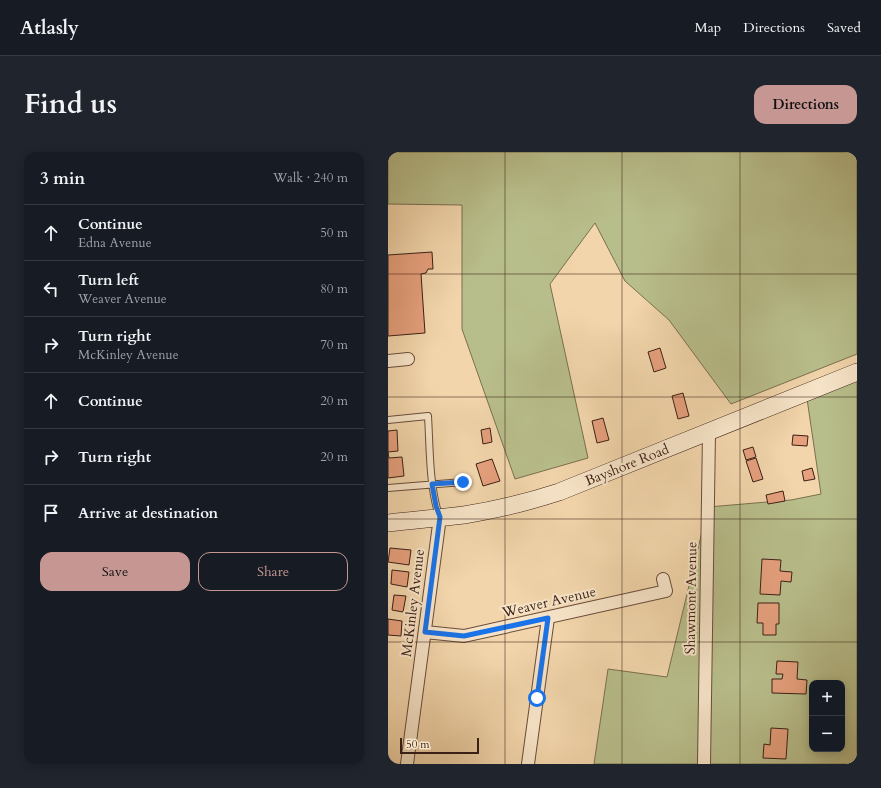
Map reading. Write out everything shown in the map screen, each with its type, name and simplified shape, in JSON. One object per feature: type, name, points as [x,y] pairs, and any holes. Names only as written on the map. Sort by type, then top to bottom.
[{"type":"main road","name":"Bayshore Road","points":[[388,523],[483,511],[537,499],[559,492],[857,372]]},
{"type":"street","points":[[388,362],[408,359]]},
{"type":"street","name":"Shawmont Avenue","points":[[704,764],[709,432]]},
{"type":"street","name":"McKinley Avenue","points":[[407,764],[440,517]]},
{"type":"street","name":"Weaver Avenue","points":[[425,632],[464,636],[548,618],[666,591],[663,579]]},
{"type":"street","points":[[528,764],[548,618]]},
{"type":"lane","points":[[388,420],[428,416],[432,484],[436,506],[440,517]]},
{"type":"lane","points":[[388,488],[463,482]]},
{"type":"green space","points":[[388,152],[857,152],[857,354],[731,404],[669,320],[625,281],[595,223],[550,284],[588,458],[515,479],[462,329],[462,205],[388,204]]},
{"type":"green space","points":[[857,372],[857,764],[594,764],[608,669],[667,677],[708,507],[791,500],[821,494],[806,392]]},
{"type":"building","points":[[432,252],[433,269],[428,269],[426,273],[421,274],[425,333],[388,336],[388,255]]},
{"type":"building","points":[[660,348],[666,368],[654,372],[648,352]]},
{"type":"building","points":[[683,393],[689,416],[678,419],[672,396]]},
{"type":"building","points":[[603,418],[609,440],[597,443],[592,421]]},
{"type":"building","points":[[490,428],[492,442],[483,444],[481,430]]},
{"type":"building","points":[[397,430],[398,451],[388,452],[388,431]]},
{"type":"building","points":[[793,435],[808,436],[807,446],[792,445]]},
{"type":"building","points":[[753,447],[756,457],[746,460],[743,450]]},
{"type":"building","points":[[388,452],[389,458],[402,457],[404,476],[388,478]]},
{"type":"building","points":[[756,458],[763,479],[753,482],[746,461]]},
{"type":"building","points":[[492,459],[500,481],[483,486],[476,464]]},
{"type":"building","points":[[812,468],[815,479],[804,481],[802,471]]},
{"type":"building","points":[[783,491],[785,501],[768,504],[766,495]]},
{"type":"building","points":[[390,548],[411,550],[409,565],[388,562]]},
{"type":"building","points":[[762,559],[781,560],[780,571],[792,572],[791,582],[781,581],[780,595],[760,594]]},
{"type":"building","points":[[392,570],[409,572],[407,587],[391,584]]},
{"type":"building","points":[[394,595],[406,596],[403,612],[392,610]]},
{"type":"building","points":[[758,603],[779,603],[779,624],[776,624],[776,635],[763,635],[763,623],[757,623]]},
{"type":"building","points":[[388,619],[402,621],[401,636],[388,635]]},
{"type":"building","points":[[777,661],[798,662],[797,679],[807,680],[806,694],[772,693],[772,679],[782,679],[783,674],[776,674]]},
{"type":"building","points":[[771,728],[788,729],[786,759],[763,758],[764,744],[770,745]]},
{"type":"route","points":[[463,482],[432,484],[436,506],[440,517],[425,632],[464,636],[548,618],[537,698]]}]
